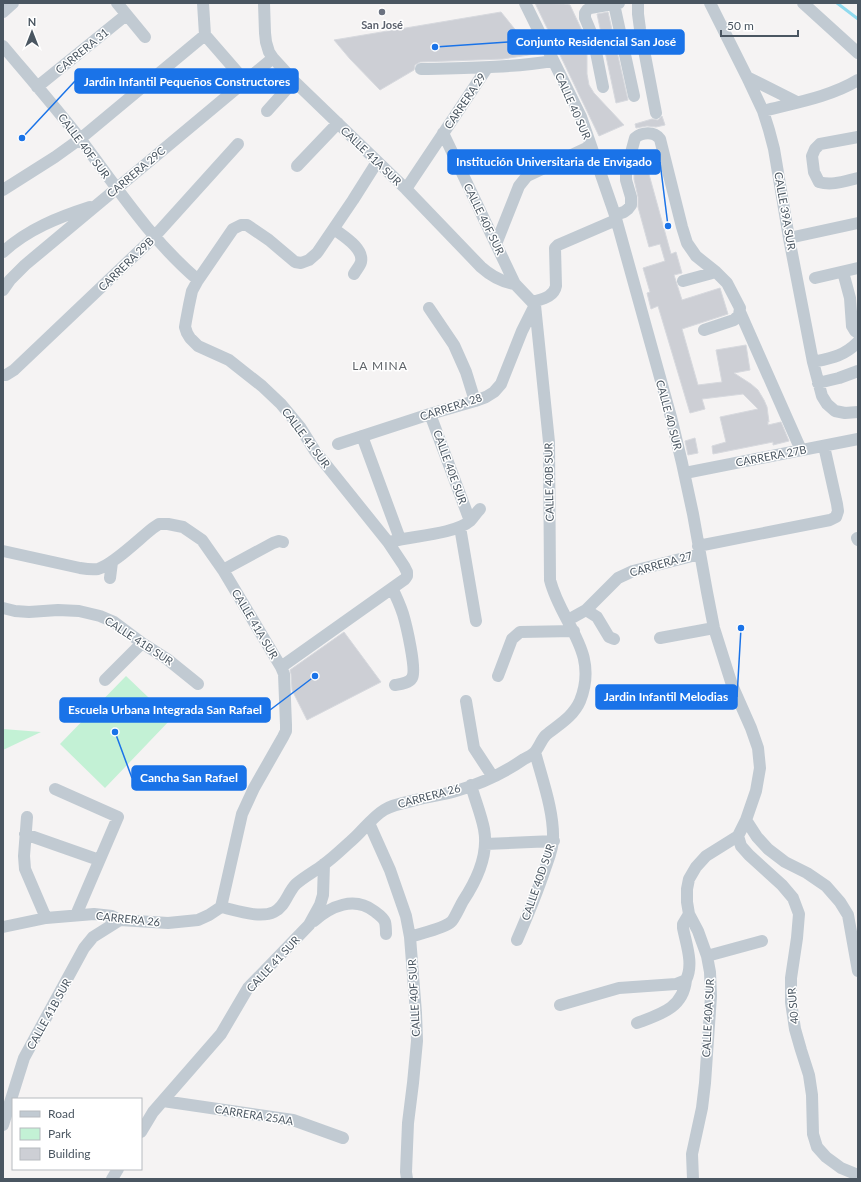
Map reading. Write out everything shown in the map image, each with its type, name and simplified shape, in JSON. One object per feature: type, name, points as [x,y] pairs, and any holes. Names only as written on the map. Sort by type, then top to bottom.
[{"type":"street","points":[[3,12],[13,3]]},
{"type":"street","points":[[117,3],[145,37]]},
{"type":"street","points":[[203,3],[205,35],[245,81]]},
{"type":"street","name":"CALLE 41A SUR","points":[[264,3],[266,38],[269,52],[273,58],[294,81],[406,189],[450,236],[487,272],[500,280],[515,284]]},
{"type":"street","name":"CALLE 40 SUR","points":[[525,3],[580,117],[616,217],[671,417],[693,514],[714,628],[732,685],[758,748],[760,768],[756,791],[746,820],[738,836]]},
{"type":"street","points":[[603,87],[593,37],[585,18],[585,13],[590,8],[617,3],[634,96]]},
{"type":"street","points":[[636,3],[656,114]]},
{"type":"street","points":[[803,3],[858,53]]},
{"type":"street","name":"CALLE 39A SUR","points":[[712,4],[763,111],[774,149],[789,238],[813,362],[822,396],[827,404],[835,411],[845,413],[858,412]]},
{"type":"street","name":"CARRERA 31","points":[[37,87],[126,15]]},
{"type":"street","points":[[3,190],[56,157],[80,139],[205,35]]},
{"type":"street","name":"CALLE 40F SUR","points":[[3,46],[80,139],[154,237],[176,261],[198,280]]},
{"type":"street","name":"CARRERA 29C","points":[[3,290],[10,280],[25,265],[273,58]]},
{"type":"street","name":"CARRERA 29","points":[[406,189],[487,68],[522,66],[553,61]]},
{"type":"street","points":[[421,69],[487,68]]},
{"type":"street","points":[[747,77],[797,102]]},
{"type":"street","points":[[763,111],[831,92],[848,86],[858,80]]},
{"type":"street","points":[[267,111],[294,81]]},
{"type":"street","points":[[297,166],[338,123]]},
{"type":"street","name":"CALLE 40F SUR","points":[[443,133],[515,284]]},
{"type":"street","points":[[515,284],[534,303],[552,295],[556,286],[555,248],[558,245],[616,217],[628,209],[631,204],[631,197],[626,180],[626,171],[635,138],[638,135],[648,133],[656,135],[660,139],[685,237],[696,256],[727,283],[739,305],[740,312],[801,450]]},
{"type":"street","points":[[858,137],[820,144],[815,149],[812,156],[814,172],[819,182],[833,184],[858,178]]},
{"type":"street","name":"CARRERA 29B","points":[[4,375],[14,370],[154,237],[238,144]]},
{"type":"street","points":[[496,244],[519,186],[526,176],[591,146]]},
{"type":"street","points":[[198,280],[233,229],[242,225],[247,225],[269,240],[295,262],[301,263],[309,260],[317,252],[334,229],[377,162]]},
{"type":"street","points":[[6,245],[48,223],[97,204]]},
{"type":"street","points":[[789,238],[858,223]]},
{"type":"street","points":[[334,229],[359,250],[361,258],[360,264],[354,274]]},
{"type":"street","points":[[815,278],[858,268]]},
{"type":"street","points":[[683,282],[716,272]]},
{"type":"street","points":[[843,272],[850,298],[852,326],[858,333]]},
{"type":"street","name":"CALLE 41 SUR","points":[[198,280],[192,291],[188,305],[185,327],[190,338],[198,346],[229,360],[262,386],[281,404],[300,427],[315,450],[394,541],[407,572],[407,576],[392,588]]},
{"type":"street","name":"CARRERA 28","points":[[338,444],[475,401],[494,392],[501,384],[534,303]]},
{"type":"street","name":"CALLE 40B SUR","points":[[534,303],[549,442],[550,580],[553,591],[580,645],[586,671],[585,681]]},
{"type":"street","points":[[429,308],[454,345],[466,372],[475,401]]},
{"type":"street","points":[[704,330],[734,320],[740,312]]},
{"type":"street","points":[[813,362],[834,358],[851,349],[858,342]]},
{"type":"street","points":[[818,383],[839,378],[858,371]]},
{"type":"street","name":"CALLE 40E SUR","points":[[430,414],[465,524],[476,621]]},
{"type":"street","points":[[362,436],[394,541],[436,533],[465,524],[480,509]]},
{"type":"street","name":"CARRERA 27B","points":[[684,473],[858,439]]},
{"type":"street","name":"CARRERA 27","points":[[571,626],[618,578],[633,571],[699,550],[830,520],[836,517],[838,511],[837,504],[824,446]]},
{"type":"street","name":"CALLE 41A SUR","points":[[3,551],[91,570],[100,568],[112,562],[159,524],[168,524],[183,527],[202,540],[223,570],[284,674],[286,731],[254,788],[242,814],[221,907]]},
{"type":"street","points":[[223,570],[272,543],[279,541],[283,542]]},
{"type":"street","points":[[110,578],[112,562]]},
{"type":"street","points":[[281,667],[392,588],[402,613],[410,644],[414,670],[413,677],[411,679],[395,685]]},
{"type":"street","name":"CALLE 41B SUR","points":[[3,608],[29,612],[58,610],[78,611],[100,616],[114,622],[142,644],[168,659],[198,684]]},
{"type":"street","points":[[586,610],[597,617],[609,637],[614,639]]},
{"type":"street","points":[[498,676],[512,639],[520,632],[571,626]]},
{"type":"street","points":[[660,638],[714,628]]},
{"type":"street","points":[[105,680],[142,644]]},
{"type":"street","name":"CARRERA 26","points":[[3,927],[46,918],[76,915],[104,915],[112,916],[120,920],[168,923],[198,920],[221,907],[256,914],[273,913],[282,906],[296,885],[357,836],[382,811],[395,805],[457,790],[493,777],[516,765],[535,752],[545,736],[569,717],[575,709],[579,702],[585,681]]},
{"type":"street","points":[[466,701],[474,748],[493,777]]},
{"type":"street","name":"CALLE 40D SUR","points":[[517,940],[540,884],[554,841],[548,802],[535,752]]},
{"type":"street","points":[[410,937],[452,922],[475,882],[480,868],[485,844],[481,818],[470,785]]},
{"type":"street","points":[[55,789],[118,817],[76,915]]},
{"type":"street","points":[[28,817],[25,834],[25,869],[46,918]]},
{"type":"street","points":[[746,820],[757,838],[768,849],[786,862],[807,873],[826,886],[840,902],[848,915],[858,971]]},
{"type":"street","name":"CALLE 40F SUR","points":[[369,823],[390,870],[406,916],[410,937],[417,1041],[408,1123],[407,1179]]},
{"type":"street","points":[[25,834],[99,860]]},
{"type":"street","name":"CALLE 40A SUR","points":[[693,1179],[692,1154],[702,1108],[711,996],[710,972],[707,956],[698,931],[689,914],[687,889],[689,880],[696,867],[706,856],[738,836]]},
{"type":"street","name":"40 SUR","points":[[738,836],[741,846],[782,885],[793,898],[799,914],[791,978],[791,1002],[797,1036],[809,1076],[812,1095],[813,1134],[817,1147],[826,1157],[841,1168],[858,1174]]},
{"type":"street","points":[[485,844],[554,841]]},
{"type":"street","name":"CALLE 41 SUR","points":[[142,1130],[153,1112],[221,1034],[248,988],[310,925],[320,905],[323,895],[324,864]]},
{"type":"street","points":[[310,925],[327,911],[344,904],[358,903],[372,909],[382,917],[385,924],[386,934]]},
{"type":"street","points":[[637,1023],[667,1011],[682,997],[690,969],[683,928],[683,924],[689,914]]},
{"type":"street","name":"CALLE 41B SUR","points":[[3,1125],[24,1058],[84,948],[93,938],[120,920]]},
{"type":"street","points":[[707,956],[762,941]]},
{"type":"street","points":[[560,1005],[619,988],[676,984],[686,980]]},
{"type":"street","name":"CARRERA 25AA","points":[[163,1101],[293,1120],[343,1138]]},
{"type":"street","points":[[112,1179],[117,1170]]},
{"type":"green space","points":[[126,676],[171,719],[105,788],[60,744]]},
{"type":"green space","points":[[3,729],[41,732],[3,750]]},
{"type":"building","points":[[535,3],[570,5],[586,39],[587,74],[589,85],[594,93],[624,125],[599,136]]},
{"type":"building","points":[[501,12],[535,54],[503,59],[420,62],[415,65],[414,70],[380,90],[334,40]]},
{"type":"building","points":[[608,12],[628,100],[616,103],[597,14]]},
{"type":"building","points":[[662,116],[665,125],[636,128],[635,124],[652,119],[658,120]]},
{"type":"building","points":[[647,167],[671,254],[676,252],[682,273],[674,275],[682,300],[720,288],[728,314],[682,329],[698,385],[722,382],[716,350],[746,345],[750,370],[734,373],[758,390],[767,407],[768,425],[781,422],[789,441],[773,445],[773,442],[713,454],[712,446],[726,442],[720,417],[758,409],[743,394],[702,399],[705,409],[690,413],[658,306],[651,309],[647,293],[650,292],[643,268],[665,261],[660,244],[649,247],[638,207],[634,171]]},
{"type":"building","points":[[695,438],[698,453],[688,455],[685,441]]},
{"type":"building","points":[[344,632],[381,682],[307,720],[292,690],[290,670]]},
{"type":"waterway","points":[[837,3],[858,19]]},
{"type":"place","name":"San José","points":[[382,12]]},
{"type":"place","name":"Conjunto Residencial San José","points":[[435,47]]},
{"type":"place","name":"Jardin Infantil Pequeños Constructores","points":[[22,138]]},
{"type":"place","name":"Institución Universitaria de Envigado","points":[[668,226]]},
{"type":"place","name":"Jardin Infantil Melodias","points":[[741,628]]},
{"type":"place","name":"Escuela Urbana Integrada San Rafael","points":[[315,676]]},
{"type":"place","name":"Cancha San Rafael","points":[[115,732]]},
{"type":"district","name":"LA MINA","points":[[380,366]]}]
